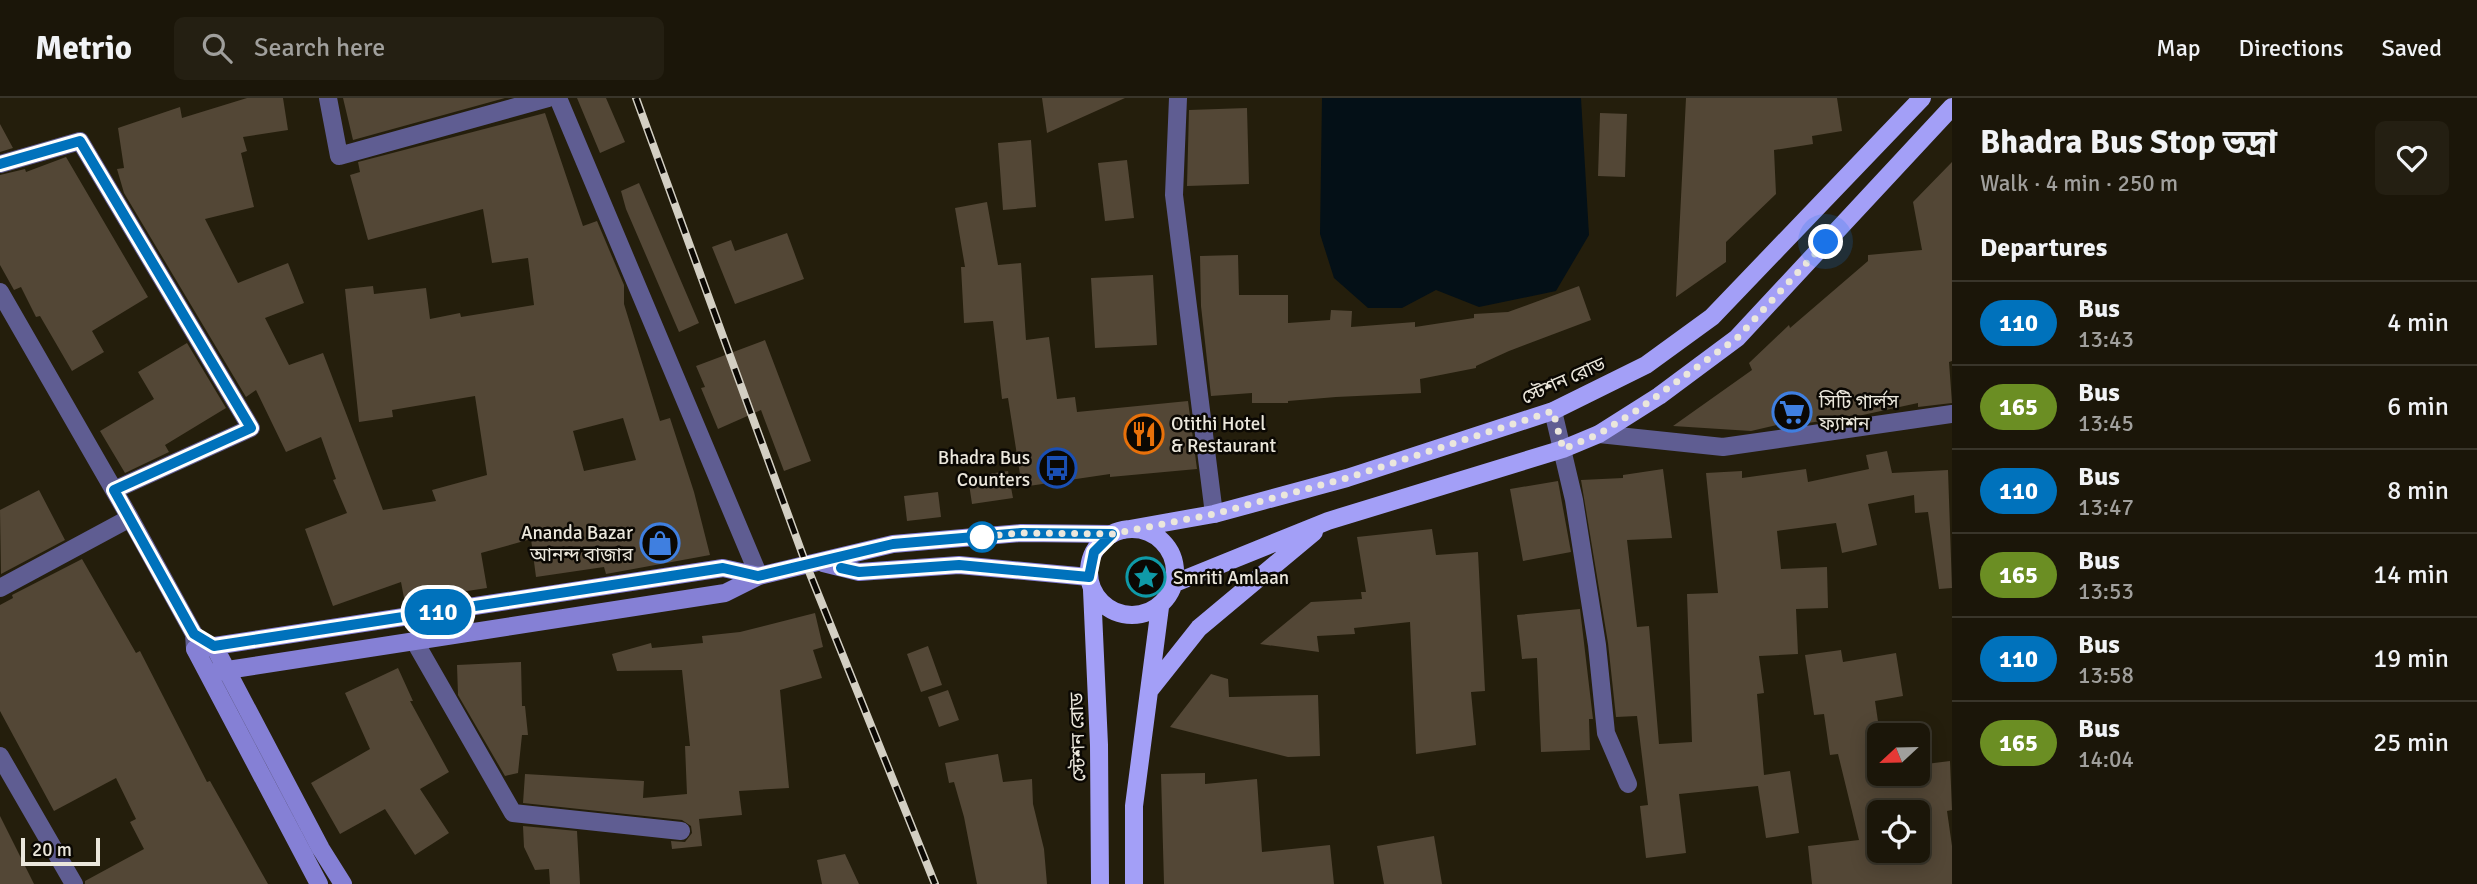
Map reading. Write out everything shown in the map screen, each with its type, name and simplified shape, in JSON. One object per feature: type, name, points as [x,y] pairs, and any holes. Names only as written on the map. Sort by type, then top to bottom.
[{"type":"main road","name":"স্টেশন রোড","points":[[1118,532],[1214,514],[1347,478],[1553,411],[1646,365],[1712,317],[1922,98]]},
{"type":"main road","points":[[1175,583],[1328,521],[1563,449],[1599,434],[1659,396],[1737,338],[1952,107]]},
{"type":"main road","points":[[1147,693],[1199,628],[1328,521]]},
{"type":"main road","points":[[208,673],[725,593],[758,576],[823,563],[893,544],[1021,533],[1118,532],[1139,529],[1152,533],[1165,543],[1176,569],[1175,583],[1160,607],[1147,693],[1134,806],[1134,884]]},
{"type":"main road","points":[[1118,532],[1094,552],[1091,583],[1110,610],[1127,616],[1141,615],[1160,607]]},
{"type":"main road","points":[[823,563],[859,572],[959,565],[1091,583]]},
{"type":"main road","points":[[195,641],[214,646],[723,568],[758,576]]},
{"type":"main road","name":"স্টেশন রোড","points":[[1091,583],[1099,744],[1100,884]]},
{"type":"main road","points":[[195,641],[208,673],[319,884]]},
{"type":"main road","points":[[214,646],[321,849],[343,884]]},
{"type":"street","points":[[327,98],[339,156],[548,98]]},
{"type":"street","points":[[558,98],[758,576]]},
{"type":"street","points":[[1178,98],[1174,195],[1214,514]]},
{"type":"street","points":[[0,164],[80,141],[251,428],[114,490]]},
{"type":"street","points":[[0,292],[130,517],[195,641]]},
{"type":"street","points":[[1553,411],[1563,449],[1597,645],[1606,733],[1628,784]]},
{"type":"street","points":[[1599,434],[1723,447],[1952,414]]},
{"type":"street","points":[[0,587],[130,517]]},
{"type":"street","points":[[415,642],[513,813],[681,831]]},
{"type":"street","points":[[0,756],[74,884]]},
{"type":"shaded area","points":[[1322,98],[1581,98],[1589,235],[1556,291],[1479,307],[1436,290],[1402,308],[1368,308],[1334,278],[1320,234]]},
{"type":"building","points":[[247,98],[283,98],[288,130],[243,137],[247,151],[241,153],[254,207],[205,219],[238,283],[288,263],[304,303],[265,318],[289,365],[323,353],[383,510],[436,501],[432,490],[487,475],[475,396],[392,410],[393,417],[359,422],[345,289],[373,286],[374,294],[426,288],[430,319],[460,313],[461,317],[534,305],[528,258],[492,263],[483,209],[368,240],[350,175],[360,172],[358,162],[545,113],[583,226],[597,221],[624,285],[624,304],[660,421],[670,418],[694,492],[710,555],[606,574],[604,567],[536,577],[531,539],[481,553],[487,588],[454,593],[453,587],[404,598],[401,582],[333,606],[305,529],[347,513],[333,480],[336,479],[321,437],[286,452],[256,390],[246,397],[124,193],[117,169],[124,168],[118,128],[180,107],[182,118]],"holes":[[[623,418],[636,460],[584,471],[573,431]]]},
{"type":"building","points":[[343,98],[505,98],[353,140]]},
{"type":"building","points":[[577,98],[606,98],[625,142],[600,153]]},
{"type":"building","points":[[1042,98],[1125,98],[1047,133]]},
{"type":"building","points":[[1686,98],[1837,98],[1842,131],[1812,136],[1813,144],[1774,150],[1776,194],[1726,242],[1726,262],[1676,297]]},
{"type":"building","points":[[1247,108],[1249,184],[1187,186],[1189,110]]},
{"type":"building","points":[[1600,113],[1627,114],[1625,177],[1598,176]]},
{"type":"building","points":[[0,124],[13,148],[0,152]]},
{"type":"building","points":[[1031,140],[1036,207],[1003,210],[998,143]]},
{"type":"building","points":[[66,157],[148,297],[92,331],[104,352],[72,371],[40,316],[36,317],[21,287],[14,290],[0,265],[0,175],[25,169],[26,172]]},
{"type":"building","points":[[1127,160],[1134,218],[1105,221],[1098,163]]},
{"type":"building","points":[[1952,162],[1952,361],[1949,362],[1952,403],[1918,407],[1918,403],[1858,416],[1786,426],[1785,423],[1751,431],[1673,426],[1752,370],[1749,363],[1789,325],[1790,328],[1868,261],[1868,255],[1922,250],[1913,202]]},
{"type":"building","points":[[639,183],[699,323],[679,332],[626,209],[621,191]]},
{"type":"building","points":[[987,202],[998,265],[1021,263],[1026,340],[1049,337],[1057,399],[1075,397],[1077,412],[1188,401],[1197,469],[1110,477],[1110,474],[1022,487],[1008,398],[1002,399],[993,321],[964,323],[961,267],[965,267],[955,208]]},
{"type":"building","points":[[787,233],[804,279],[735,304],[712,247],[731,240],[735,251]]},
{"type":"building","points":[[1238,255],[1239,295],[1288,295],[1288,323],[1330,320],[1331,310],[1352,311],[1351,327],[1415,322],[1415,327],[1474,318],[1474,314],[1508,312],[1579,286],[1591,320],[1509,351],[1476,368],[1420,379],[1421,393],[1336,397],[1288,403],[1252,403],[1252,393],[1211,396],[1201,306],[1200,256]]},
{"type":"building","points":[[1153,275],[1157,345],[1095,348],[1091,278]]},
{"type":"building","points":[[765,340],[811,461],[784,471],[761,410],[718,429],[701,388],[705,387],[696,366]]},
{"type":"building","points":[[187,343],[226,408],[165,445],[169,452],[125,473],[100,431],[154,399],[138,372]]},
{"type":"building","points":[[1887,451],[1892,473],[1948,470],[1952,588],[1939,589],[1928,512],[1915,513],[1914,495],[1868,504],[1877,545],[1842,553],[1836,523],[1777,531],[1781,569],[1827,567],[1828,608],[1796,609],[1798,654],[1759,656],[1764,693],[1757,694],[1764,775],[1790,771],[1799,833],[1766,838],[1758,786],[1679,794],[1686,853],[1646,858],[1640,806],[1648,805],[1637,716],[1616,717],[1608,643],[1581,480],[1623,478],[1623,475],[1663,469],[1672,538],[1627,540],[1637,627],[1649,626],[1659,744],[1692,742],[1687,594],[1718,593],[1706,473],[1742,471],[1742,478],[1806,469],[1808,482],[1869,469],[1866,455]]},
{"type":"building","points":[[1008,471],[1013,498],[972,504],[968,477]]},
{"type":"building","points":[[1558,481],[1571,552],[1523,561],[1510,489]]},
{"type":"building","points":[[39,490],[65,540],[1,574],[0,510]]},
{"type":"building","points":[[938,492],[941,517],[907,521],[904,496]]},
{"type":"building","points":[[1432,529],[1436,555],[1478,552],[1485,691],[1471,692],[1476,745],[1416,754],[1410,622],[1354,628],[1355,634],[1317,636],[1319,652],[1260,644],[1311,602],[1362,599],[1361,592],[1366,592],[1357,537]]},
{"type":"building","points":[[82,559],[136,653],[140,651],[207,782],[210,781],[268,884],[85,884],[85,881],[144,849],[130,822],[136,819],[116,778],[54,811],[0,711],[0,605],[13,598],[12,595]]},
{"type":"building","points":[[1580,609],[1593,719],[1589,719],[1590,750],[1541,752],[1537,658],[1522,659],[1517,615]]},
{"type":"building","points":[[815,613],[823,647],[813,650],[822,678],[780,690],[789,788],[739,791],[742,815],[699,819],[702,846],[672,849],[671,841],[685,842],[692,833],[691,826],[682,820],[523,803],[525,774],[644,781],[643,798],[687,794],[685,746],[690,746],[682,670],[617,671],[612,654],[651,643],[652,648],[703,643],[702,636],[740,632]]},
{"type":"building","points":[[928,646],[942,685],[921,692],[907,654]]},
{"type":"building","points":[[1841,650],[1843,662],[1896,653],[1903,696],[1875,701],[1878,723],[1867,723],[1867,786],[1930,786],[1930,764],[1950,761],[1952,810],[1947,811],[1952,846],[1952,884],[1812,884],[1808,846],[1859,840],[1838,754],[1830,755],[1824,714],[1814,715],[1805,655]]},
{"type":"building","points":[[521,662],[522,706],[525,706],[528,735],[522,735],[518,773],[505,776],[458,695],[457,665]]},
{"type":"building","points":[[398,668],[413,701],[410,701],[449,772],[420,789],[449,833],[415,855],[385,809],[340,834],[311,783],[370,749],[345,693]]},
{"type":"building","points":[[1211,674],[1228,679],[1229,697],[1318,695],[1320,756],[1288,757],[1170,727]]},
{"type":"building","points":[[948,690],[959,720],[939,727],[928,697]]},
{"type":"building","points":[[998,754],[1003,782],[1032,779],[1033,804],[1044,849],[1047,884],[977,884],[964,817],[954,782],[949,783],[945,763]]},
{"type":"building","points":[[1205,773],[1205,784],[1257,779],[1262,852],[1330,845],[1334,884],[1164,884],[1161,774]]},
{"type":"building","points":[[0,816],[34,884],[0,884]]},
{"type":"building","points":[[523,826],[577,831],[580,884],[550,884],[549,869],[535,870],[524,847]]},
{"type":"building","points":[[1434,836],[1442,884],[1384,884],[1377,846]]},
{"type":"building","points":[[845,854],[859,884],[822,884],[817,860]]},
{"type":"railway","points":[[636,98],[806,564],[935,884]]},
{"type":"bus line","name":"110","points":[[0,164],[80,141],[251,428],[114,490],[194,634],[214,646],[723,568],[758,576],[823,563],[857,551],[893,544],[1021,533],[1112,534],[1094,552],[1089,577],[959,565],[859,572],[841,568]]},
{"type":"place","name":"সিটি গার্লস ফ্যাশন","points":[[1792,412]]},
{"type":"place","name":"Otithi Hotel & Restaurant","points":[[1144,434]]},
{"type":"place","name":"Bhadra Bus Counters","points":[[1057,468]]},
{"type":"place","name":"Ananda Bazar আনন্দ বাজার","points":[[660,543]]},
{"type":"place","name":"Smriti Amlaan","points":[[1146,577]]},
{"type":"route","points":[[982,537],[978,537],[1021,533],[1112,534],[1214,514],[1347,478],[1553,411],[1563,449],[1599,434],[1639,409],[1737,338],[1826,242]]}]
